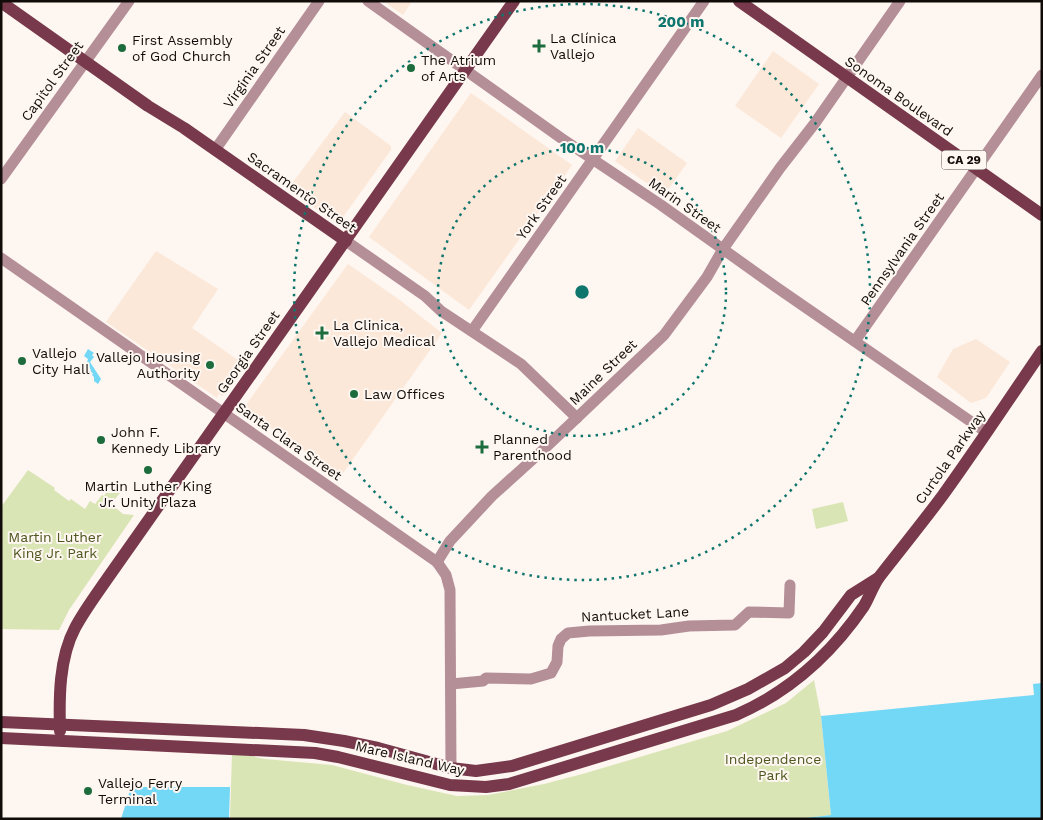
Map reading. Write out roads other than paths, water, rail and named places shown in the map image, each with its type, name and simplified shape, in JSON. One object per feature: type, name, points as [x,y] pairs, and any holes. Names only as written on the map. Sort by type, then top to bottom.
[{"type":"main road","name":"Georgia Street","points":[[60,741],[61,682],[64,662],[75,628],[514,1]]},
{"type":"main road","name":"Sonoma Boulevard","points":[[739,1],[1042,215]]},
{"type":"main road","name":"Sacramento Street","points":[[1,2],[346,240]]},
{"type":"main road","name":"Curtola Parkway","points":[[794,682],[818,661],[864,605],[878,578],[938,501],[1042,351]]},
{"type":"main road","name":"Curtola Parkway","points":[[785,668],[823,632],[851,595],[878,578]]},
{"type":"main road","name":"Mare Island Way","points":[[1,722],[304,735],[344,740],[451,768],[476,771],[512,766],[711,705],[748,689],[785,668]]},
{"type":"main road","name":"Mare Island Way","points":[[1,738],[315,753],[450,785],[486,787],[509,784],[736,715],[758,705],[794,682]]},
{"type":"main road","points":[[450,785],[451,768]]},
{"type":"street","name":"Capitol Street","points":[[1,179],[84,61],[129,1]]},
{"type":"street","name":"Virginia Street","points":[[215,150],[319,1]]},
{"type":"street","name":"Marin Street","points":[[368,1],[593,160],[986,432]]},
{"type":"street","name":"York Street","points":[[472,331],[704,1]]},
{"type":"street","name":"Maine Street","points":[[437,562],[450,541],[485,503],[664,335],[707,277],[723,250],[900,1]]},
{"type":"street","name":"Pennsylvania Street","points":[[855,341],[1042,75]]},
{"type":"street","name":"Sacramento Street","points":[[346,240],[425,296],[440,311],[532,373],[577,418]]},
{"type":"street","name":"Santa Clara Street","points":[[1,258],[437,562]]},
{"type":"street","points":[[437,562],[446,575],[450,590],[451,768]]},
{"type":"street","name":"Nantucket Lane","points":[[451,684],[483,681],[486,678],[531,679],[551,673],[557,662],[558,646],[561,639],[568,633],[589,630],[661,630],[689,626],[736,625],[750,612],[789,613],[790,586]]},
{"type":"water","points":[[88,349],[94,353],[92,355],[94,357],[90,362],[101,379],[98,384],[94,381],[93,373],[90,372],[88,359],[84,356]]},
{"type":"water","points":[[1042,683],[1042,819],[797,819],[831,815],[821,716],[1034,695],[1033,684]]},
{"type":"water","points":[[131,787],[230,787],[229,819],[121,819]]},
{"type":"place","name":"La Clínica Vallejo","points":[[539,46]]},
{"type":"place","name":"First Assembly of God Church","points":[[122,48]]},
{"type":"place","name":"The Atrium of Arts","points":[[411,68]]},
{"type":"place","name":"La Clinica, Vallejo Medical","points":[[322,333]]},
{"type":"place","name":"Vallejo City Hall","points":[[22,361]]},
{"type":"place","name":"Vallejo Housing Authority","points":[[210,365]]},
{"type":"place","name":"Law Offices","points":[[354,394]]},
{"type":"place","name":"John F. Kennedy Library","points":[[101,440]]},
{"type":"place","name":"Planned Parenthood","points":[[482,447]]},
{"type":"place","name":"Martin Luther King Jr. Unity Plaza","points":[[148,470]]},
{"type":"place","name":"Vallejo Ferry Terminal","points":[[88,791]]},
{"type":"park label","name":"Martin Luther King Jr. Park","points":[[55,546]]},
{"type":"park label","name":"Independence Park","points":[[773,768]]}]
